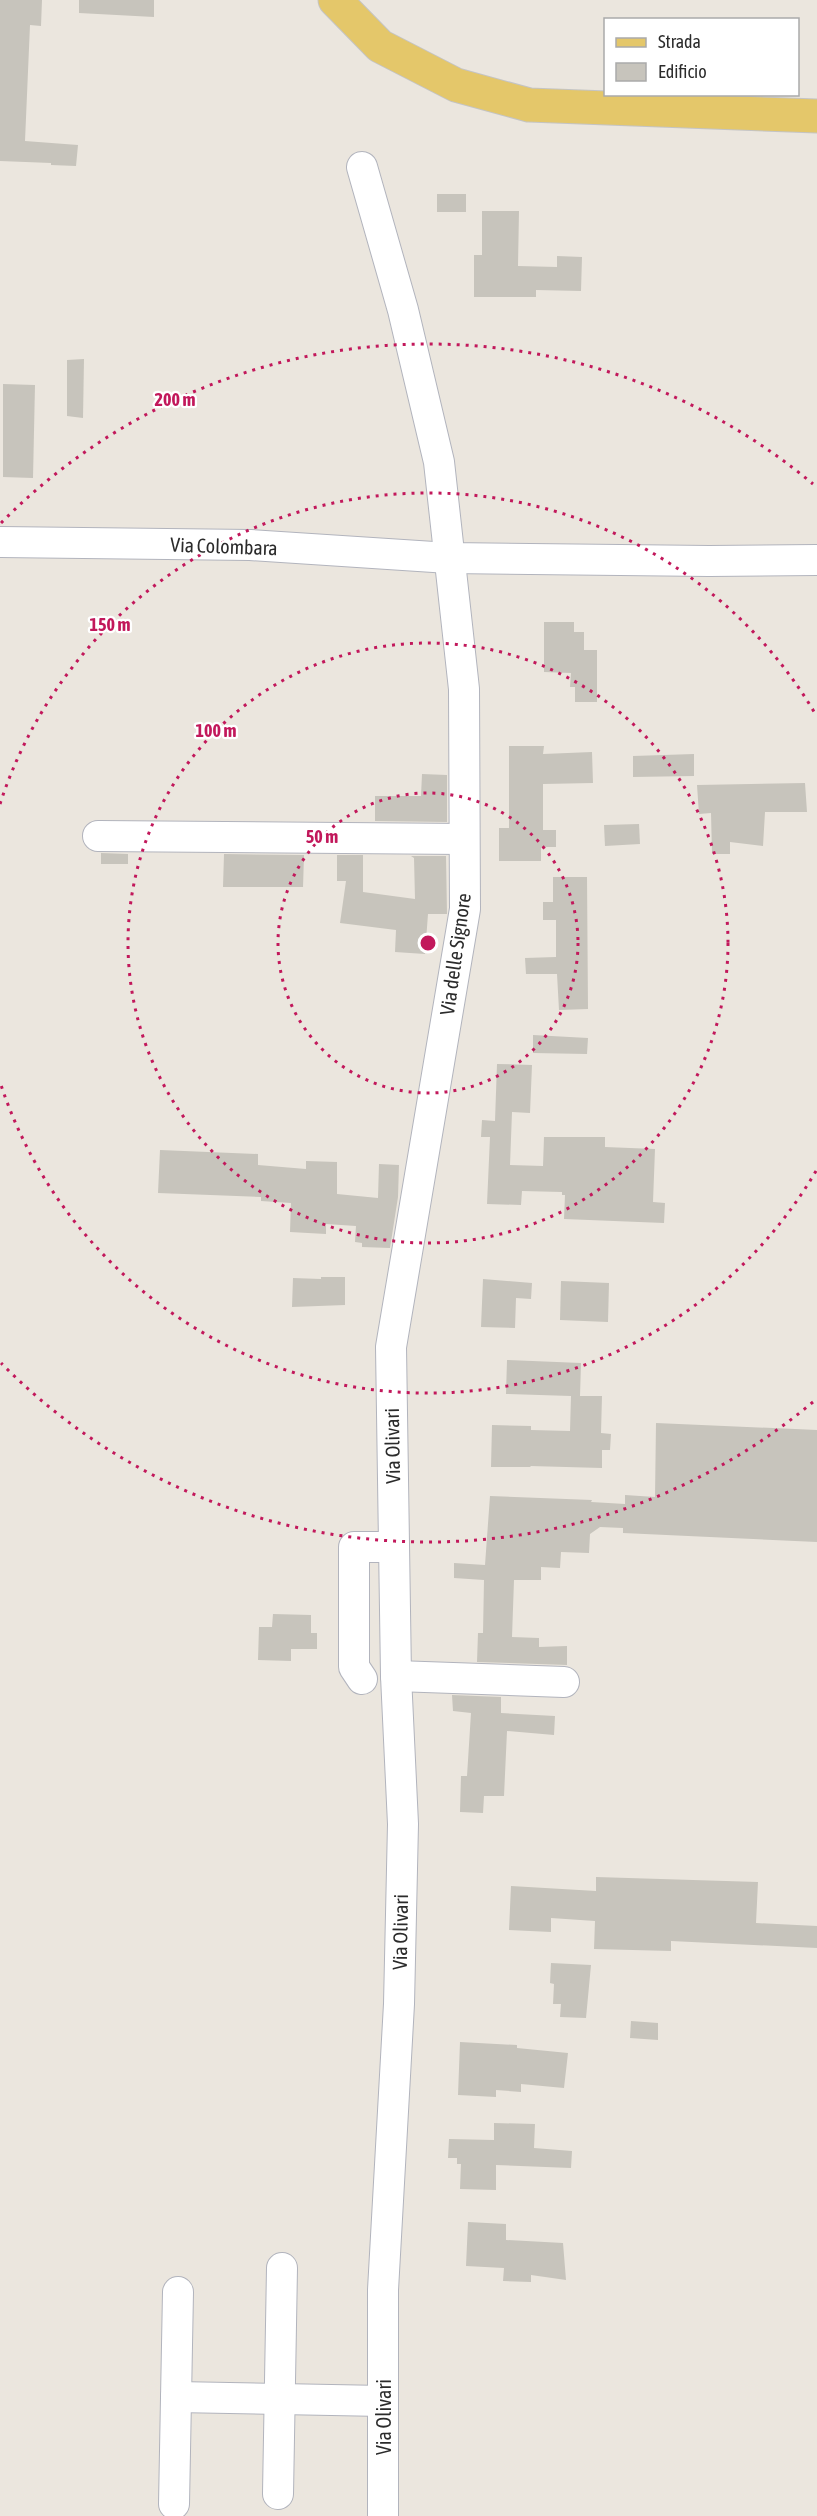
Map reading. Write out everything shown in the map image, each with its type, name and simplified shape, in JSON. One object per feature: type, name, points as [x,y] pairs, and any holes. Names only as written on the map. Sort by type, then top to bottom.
[{"type":"main road","points":[[335,0],[380,46],[456,85],[529,105],[817,116]]},
{"type":"street","name":"Via delle Signore","points":[[362,167],[403,310],[439,462],[464,690],[465,909],[391,1347]]},
{"type":"street","name":"Via Colombara","points":[[0,542],[250,545],[448,558],[817,560]]},
{"type":"street","points":[[98,836],[465,839]]},
{"type":"street","name":"Via Olivari","points":[[383,2516],[383,2290],[399,2004],[403,1824],[396,1676],[391,1347]]},
{"type":"street","points":[[362,1679],[354,1667],[354,1547],[393,1547]]},
{"type":"street","points":[[396,1676],[564,1682]]},
{"type":"street","points":[[278,2494],[282,2268]]},
{"type":"street","points":[[174,2504],[178,2292]]},
{"type":"street","points":[[176,2397],[383,2402]]},
{"type":"building","points":[[0,0],[42,0],[41,26],[30,25],[25,141],[78,145],[76,166],[0,161]]},
{"type":"building","points":[[79,0],[154,0],[154,17],[79,13]]},
{"type":"building","points":[[437,194],[466,194],[466,212],[437,212]]},
{"type":"building","points":[[482,211],[519,211],[518,266],[557,267],[557,256],[582,257],[581,291],[536,290],[536,297],[474,297],[474,255],[482,255]]},
{"type":"building","points":[[84,359],[83,418],[67,416],[67,360]]},
{"type":"building","points":[[3,384],[35,385],[33,478],[3,477]]},
{"type":"building","points":[[544,622],[574,622],[574,632],[584,632],[584,650],[597,650],[597,702],[575,702],[575,687],[570,687],[571,673],[544,672]]},
{"type":"building","points":[[509,746],[544,746],[543,754],[592,752],[593,783],[543,784],[543,830],[556,830],[556,847],[541,847],[541,861],[499,861],[499,828],[509,828]]},
{"type":"building","points":[[694,754],[694,776],[633,777],[633,756]]},
{"type":"building","points":[[422,774],[447,775],[447,822],[375,821],[375,796],[421,796]]},
{"type":"building","points":[[805,783],[807,812],[765,812],[763,846],[730,842],[730,854],[712,854],[711,813],[699,814],[697,785]]},
{"type":"building","points":[[639,824],[640,844],[605,846],[604,825]]},
{"type":"building","points":[[101,853],[128,854],[128,864],[101,864]]},
{"type":"building","points":[[224,854],[304,855],[303,887],[223,887]]},
{"type":"building","points":[[337,855],[363,855],[363,892],[415,899],[414,858],[411,856],[446,856],[447,914],[428,914],[425,954],[395,952],[396,930],[340,923],[346,881],[337,881]]},
{"type":"building","points":[[553,877],[587,877],[588,1009],[559,1010],[557,974],[526,974],[525,958],[556,957],[556,920],[543,920],[543,902],[553,902]]},
{"type":"building","points":[[533,1035],[588,1038],[587,1054],[533,1053]]},
{"type":"building","points":[[497,1064],[532,1065],[530,1113],[512,1112],[510,1165],[543,1166],[544,1137],[605,1137],[605,1147],[655,1149],[653,1202],[665,1203],[664,1223],[564,1219],[565,1195],[562,1195],[562,1192],[522,1191],[521,1205],[487,1204],[490,1137],[481,1137],[482,1120],[495,1121]]},
{"type":"building","points":[[160,1150],[258,1154],[258,1165],[306,1169],[306,1161],[337,1162],[337,1194],[378,1198],[379,1164],[399,1165],[398,1197],[390,1248],[362,1247],[362,1243],[355,1242],[356,1226],[326,1224],[326,1234],[290,1232],[291,1203],[261,1201],[261,1197],[158,1193]]},
{"type":"building","points":[[321,1277],[345,1277],[345,1305],[292,1307],[293,1278],[321,1279]]},
{"type":"building","points":[[483,1279],[532,1283],[531,1299],[516,1298],[515,1328],[481,1327]]},
{"type":"building","points":[[561,1281],[609,1283],[608,1322],[560,1320]]},
{"type":"building","points":[[507,1360],[581,1363],[580,1396],[602,1396],[601,1433],[611,1434],[610,1450],[602,1450],[602,1468],[491,1467],[492,1425],[531,1426],[531,1430],[570,1431],[571,1396],[506,1394]]},
{"type":"building","points":[[656,1423],[817,1430],[817,1542],[623,1533],[623,1528],[600,1527],[590,1534],[589,1553],[561,1552],[560,1568],[541,1567],[541,1580],[514,1580],[512,1637],[539,1638],[539,1647],[567,1646],[567,1665],[477,1662],[478,1633],[483,1633],[484,1580],[454,1578],[454,1563],[485,1565],[490,1496],[592,1500],[591,1502],[625,1504],[625,1495],[655,1497]]},
{"type":"building","points":[[273,1614],[311,1615],[311,1633],[317,1633],[317,1649],[291,1649],[291,1661],[258,1660],[259,1627],[272,1627]]},
{"type":"building","points":[[452,1695],[501,1697],[501,1713],[555,1716],[554,1735],[507,1731],[504,1796],[484,1796],[483,1813],[460,1812],[461,1776],[467,1776],[471,1713],[453,1711]]},
{"type":"building","points":[[596,1877],[758,1882],[756,1923],[817,1926],[817,1948],[671,1941],[671,1951],[594,1949],[595,1921],[551,1918],[551,1932],[509,1930],[511,1886],[596,1891]]},
{"type":"building","points":[[551,1963],[591,1965],[586,2018],[560,2017],[561,2004],[553,2004],[554,1984],[550,1983]]},
{"type":"building","points":[[631,2021],[658,2023],[658,2040],[630,2038]]},
{"type":"building","points":[[460,2042],[517,2045],[517,2048],[568,2053],[564,2088],[521,2084],[521,2092],[496,2090],[496,2097],[458,2095]]},
{"type":"building","points":[[494,2123],[535,2124],[534,2148],[572,2151],[571,2168],[496,2165],[496,2190],[460,2189],[461,2164],[457,2164],[457,2158],[448,2158],[449,2139],[494,2140]]},
{"type":"building","points":[[468,2222],[506,2224],[506,2240],[563,2243],[566,2280],[531,2275],[531,2282],[503,2281],[504,2268],[466,2266]]}]
